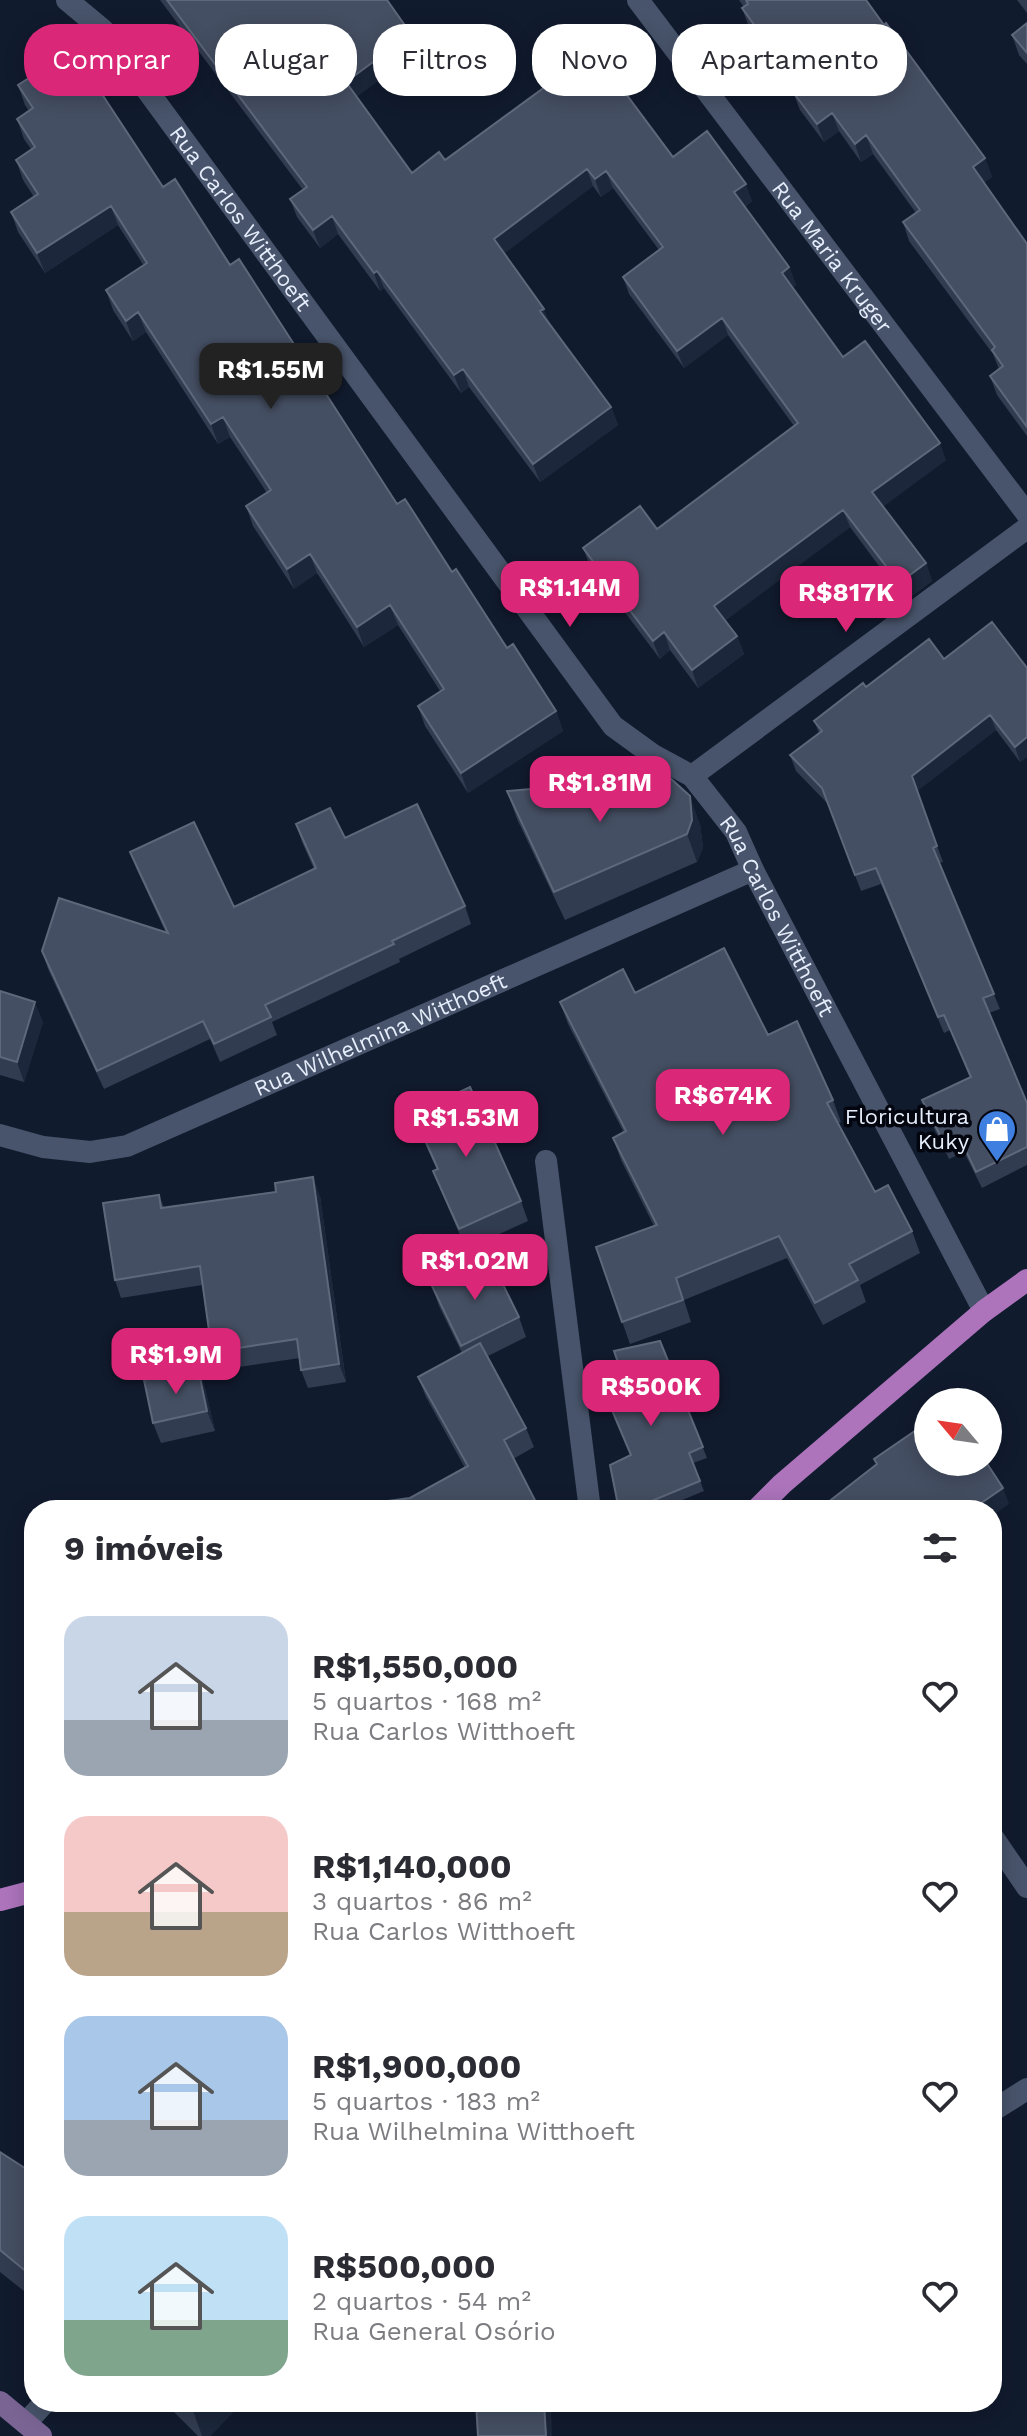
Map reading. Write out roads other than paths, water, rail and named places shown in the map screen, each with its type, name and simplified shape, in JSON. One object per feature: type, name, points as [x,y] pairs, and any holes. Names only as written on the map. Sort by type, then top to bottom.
[{"type":"main road","points":[[766,1500],[984,1311],[1027,1280]]},
{"type":"main road","points":[[0,1900],[24,1894]]},
{"type":"main road","points":[[0,2402],[33,2430]]},
{"type":"street","name":"Rua Carlos Witthoeft","points":[[67,0],[103,30],[613,726],[653,755],[692,776],[736,832],[984,1311]]},
{"type":"street","name":"Rua Maria Kruger","points":[[638,0],[1027,514]]},
{"type":"street","points":[[692,776],[1027,528]]},
{"type":"street","name":"Rua Wilhelmina Witthoeft","points":[[0,1135],[43,1147],[90,1152],[127,1146],[753,870]]},
{"type":"street","points":[[546,1161],[589,1500]]},
{"type":"street","points":[[1002,1851],[1027,1887]]},
{"type":"street","points":[[1002,2105],[1027,2089]]},
{"type":"place","name":"Floricultura Kuky","points":[[997,1163]]}]
